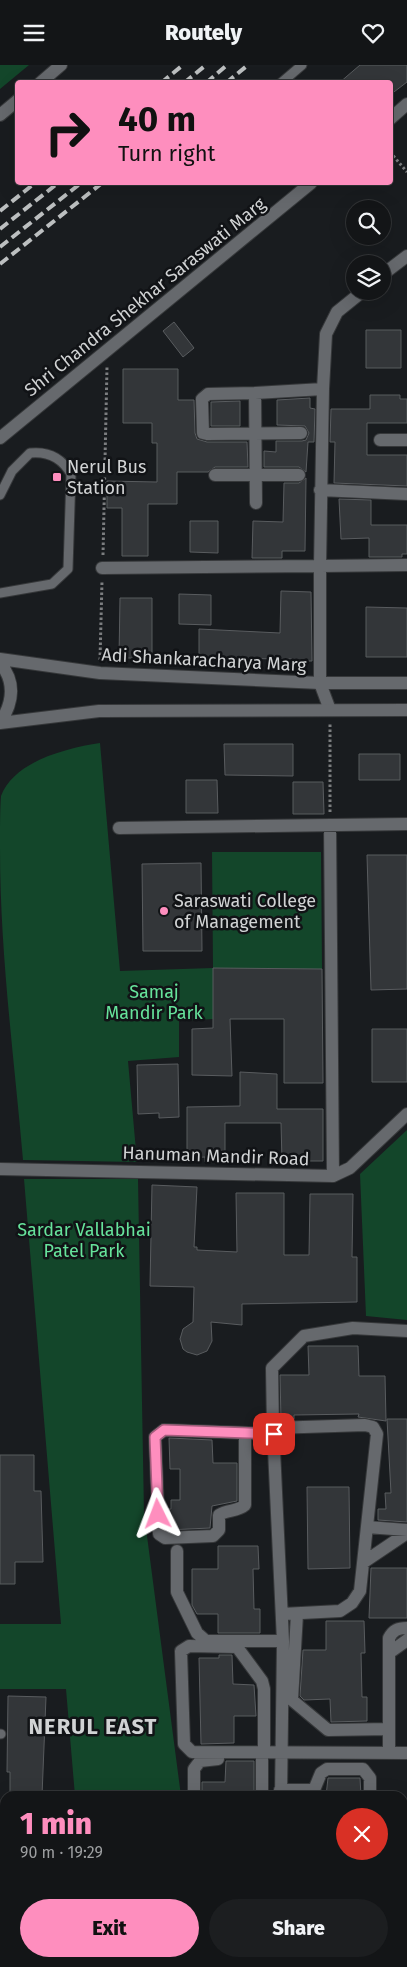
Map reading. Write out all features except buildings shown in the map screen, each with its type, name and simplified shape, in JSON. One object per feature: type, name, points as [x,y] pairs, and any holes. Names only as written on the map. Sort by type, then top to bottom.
[{"type":"street","points":[[44,80],[61,65]]},
{"type":"street","points":[[0,115],[15,102]]},
{"type":"street","points":[[393,117],[407,105]]},
{"type":"street","name":"Shri Chandra Shekhar Saraswati Marg","points":[[0,438],[309,185]]},
{"type":"street","points":[[391,268],[407,255]]},
{"type":"street","points":[[330,710],[320,683],[320,490],[323,389],[326,334],[337,311],[351,300]]},
{"type":"street","points":[[301,433],[203,433],[202,399],[208,394],[323,389]]},
{"type":"street","points":[[255,393],[256,503]]},
{"type":"street","points":[[380,440],[407,440]]},
{"type":"street","points":[[215,475],[299,475]]},
{"type":"street","points":[[320,490],[407,494]]},
{"type":"street","points":[[102,568],[407,565]]},
{"type":"street","points":[[0,661],[11,683],[12,697],[8,711],[0,723]]},
{"type":"street","name":"Adi Shankaracharya Marg","points":[[0,661],[100,673],[320,683],[407,683]]},
{"type":"street","points":[[0,723],[99,711],[407,711]]},
{"type":"street","points":[[119,828],[407,824]]},
{"type":"street","points":[[330,825],[333,1176]]},
{"type":"street","name":"Hanuman Mandir Road","points":[[0,1169],[333,1176],[350,1168],[407,1114]]},
{"type":"street","points":[[286,1791],[280,1756],[284,1641],[272,1368],[304,1336],[353,1327],[407,1331]]},
{"type":"street","points":[[245,1433],[245,1505],[239,1510],[224,1511],[219,1515],[219,1530],[213,1537],[164,1538],[159,1534],[155,1437],[164,1430],[245,1433],[365,1425],[373,1427],[377,1434],[360,1591],[352,1603],[340,1611],[282,1614]]},
{"type":"street","points":[[367,1527],[407,1532]]},
{"type":"street","points":[[364,1562],[407,1532]]},
{"type":"street","points":[[177,1551],[177,1592],[198,1633],[206,1641],[284,1641]]},
{"type":"street","points":[[297,1614],[292,1700],[328,1730],[389,1729]]},
{"type":"street","points":[[388,1753],[389,1638],[392,1632],[400,1628],[407,1628]]},
{"type":"street","points":[[389,1653],[407,1640]]},
{"type":"street","points":[[262,1791],[263,1755],[264,1689],[262,1681],[238,1647],[189,1646],[181,1651],[184,1744],[192,1752],[263,1755],[280,1756],[407,1753]]},
{"type":"street","points":[[194,1791],[194,1769],[200,1761],[263,1755]]},
{"type":"street","points":[[305,1791],[314,1790],[322,1773],[327,1769],[363,1769],[370,1778],[370,1791]]},
{"type":"lane","points":[[284,80],[302,65]]},
{"type":"lane","points":[[0,495],[12,471],[30,453],[51,455],[62,461],[71,474],[68,569],[52,584],[0,593]]},
{"type":"path","points":[[393,156],[407,172]]},
{"type":"path","points":[[100,673],[108,350]]},
{"type":"path","points":[[330,710],[330,825]]},
{"type":"green space","points":[[0,65],[29,65],[0,89]]},
{"type":"green space","name":"Samaj Mandir Park","points":[[100,743],[120,971],[213,968],[212,852],[321,852],[322,969],[213,1019],[179,1021],[179,1057],[128,1061],[137,1162],[23,1160],[2,927],[1,796],[17,774],[29,765],[72,748]]},
{"type":"green space","points":[[407,1130],[407,1320],[366,1316],[360,1174]]},
{"type":"green space","name":"Sardar Vallabhai Patel Park","points":[[24,1179],[138,1179],[144,1513],[180,1791],[75,1791],[66,1689],[0,1689],[0,1624],[61,1624]]},
{"type":"railway","points":[[165,80],[183,65]]},
{"type":"railway","points":[[188,80],[206,65]]},
{"type":"railway","points":[[210,80],[227,65]]},
{"type":"railway","points":[[230,80],[248,65]]},
{"type":"railway","points":[[0,211],[32,185]]},
{"type":"railway","points":[[0,229],[55,185]]},
{"type":"railway","points":[[0,247],[78,185]]},
{"type":"railway","points":[[0,264],[99,185]]},
{"type":"place","name":"Nerul Bus Station","points":[[57,477]]},
{"type":"place","name":"Saraswati College of Management","points":[[164,911]]},
{"type":"district","name":"NERUL EAST","points":[[93,1726]]},
{"type":"route","points":[[158,1514],[155,1437],[164,1430],[274,1434]]}]
